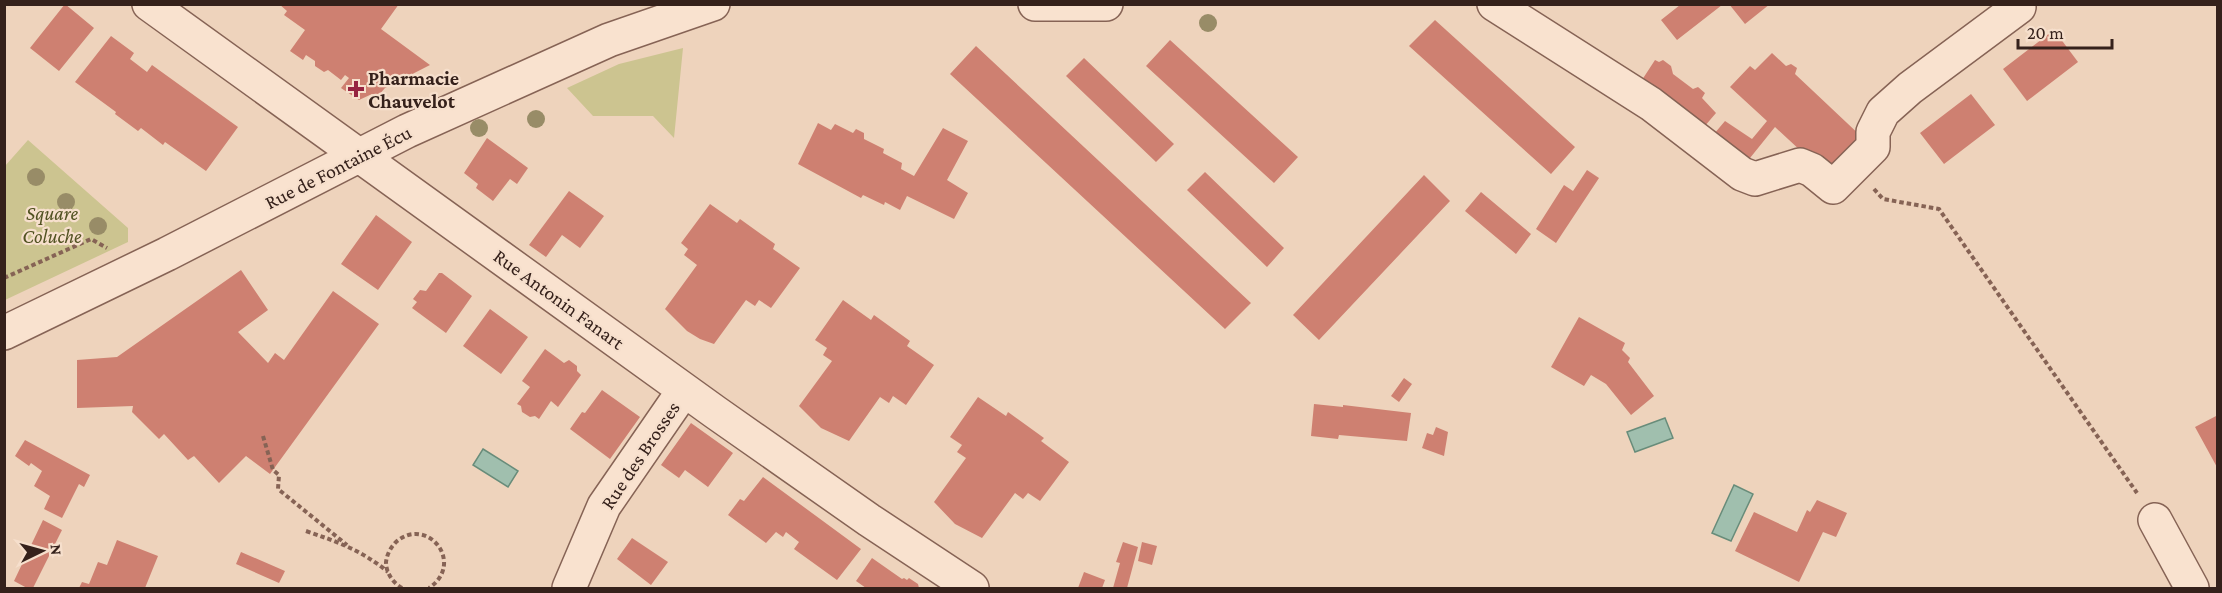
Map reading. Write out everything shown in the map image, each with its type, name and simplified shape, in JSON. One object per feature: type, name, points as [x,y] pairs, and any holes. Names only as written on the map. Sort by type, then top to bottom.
[{"type":"street","name":"Rue Antonin Fanart","points":[[149,4],[684,390],[869,520],[972,588]]},
{"type":"street","name":"Rue de Fontaine Écu","points":[[4,333],[167,254],[407,131],[609,40],[712,4]]},
{"type":"street","points":[[1035,4],[1106,4]]},
{"type":"street","points":[[1494,4],[1652,104],[1742,174],[1755,179],[1800,165],[1812,170],[1833,187],[1873,147],[1873,132],[1883,112],[1910,88],[2019,7]]},
{"type":"street","name":"Rue des Brosses","points":[[570,588],[604,506],[684,390]]},
{"type":"street","points":[[2155,520],[2192,588]]},
{"type":"path","points":[[1854,166],[1883,199],[1939,209],[2155,520]]},
{"type":"path","points":[[4,278],[91,239],[117,252]]},
{"type":"path","points":[[262,436],[273,470],[279,475],[278,489],[347,545]]},
{"type":"path","points":[[306,531],[364,553],[388,572]]},
{"type":"path","points":[[402,588],[393,581],[386,563],[393,545],[408,535],[427,536],[435,541],[444,557],[441,576],[429,588]]},
{"type":"green space","points":[[683,48],[674,138],[653,116],[593,116],[567,88],[619,64]]},
{"type":"green space","name":"Square Coluche","points":[[28,140],[128,228],[128,242],[5,300],[5,166]]},
{"type":"shaded area","points":[[1665,418],[1673,438],[1635,452],[1627,432]]},
{"type":"shaded area","points":[[483,449],[518,471],[508,487],[473,465]]},
{"type":"shaded area","points":[[1734,485],[1753,494],[1731,541],[1712,533]]},
{"type":"building","points":[[65,4],[94,28],[59,71],[30,48]]},
{"type":"building","points":[[279,4],[399,4],[381,29],[430,65],[385,88],[377,97],[372,94],[359,100],[341,88],[349,78],[345,75],[341,80],[328,70],[324,72],[315,66],[315,61],[306,55],[303,60],[290,51],[305,30],[284,15],[287,11]]},
{"type":"building","points":[[1729,4],[1770,4],[1745,24]]},
{"type":"building","points":[[1680,5],[1722,5],[1677,40],[1661,20]]},
{"type":"building","points":[[1435,20],[1575,147],[1551,174],[1409,46]]},
{"type":"building","points":[[2054,30],[2078,62],[2027,101],[2003,69]]},
{"type":"building","points":[[111,36],[134,53],[130,59],[147,72],[152,65],[238,127],[206,171],[165,142],[163,145],[141,128],[138,131],[75,82]]},
{"type":"building","points":[[1170,40],[1298,157],[1274,183],[1146,66]]},
{"type":"building","points":[[976,46],[1251,303],[1225,329],[950,74]]},
{"type":"building","points":[[1772,53],[1786,66],[1791,64],[1797,68],[1795,74],[1864,139],[1829,177],[1775,127],[1750,158],[1714,134],[1725,121],[1752,139],[1767,121],[1730,87],[1750,66],[1755,70]]},
{"type":"building","points":[[1084,58],[1174,144],[1156,162],[1066,76]]},
{"type":"building","points":[[1655,60],[1659,62],[1663,60],[1671,66],[1673,74],[1693,89],[1698,87],[1705,93],[1702,98],[1716,113],[1704,127],[1640,83]]},
{"type":"building","points":[[1971,94],[1995,125],[1944,164],[1920,133]]},
{"type":"building","points":[[818,123],[831,130],[835,124],[853,133],[856,129],[864,133],[864,139],[884,149],[883,153],[902,163],[901,169],[914,176],[943,128],[968,141],[947,180],[968,193],[954,219],[907,196],[900,210],[863,195],[861,198],[798,164]]},
{"type":"building","points":[[487,138],[528,168],[517,184],[510,179],[493,201],[476,188],[478,184],[464,173]]},
{"type":"building","points":[[1587,170],[1599,178],[1556,243],[1536,229],[1564,185],[1573,191]]},
{"type":"building","points":[[1205,172],[1284,248],[1267,267],[1187,190]]},
{"type":"building","points":[[1424,175],[1450,201],[1319,340],[1293,315]]},
{"type":"building","points":[[569,191],[604,216],[580,248],[562,235],[546,257],[529,245]]},
{"type":"building","points":[[1481,192],[1531,234],[1516,254],[1465,211]]},
{"type":"building","points":[[710,204],[737,223],[740,219],[775,244],[773,249],[800,268],[771,308],[759,300],[755,306],[746,300],[714,344],[687,331],[665,309],[697,265],[684,255],[688,249],[681,243]]},
{"type":"building","points":[[376,215],[412,242],[378,290],[341,264]]},
{"type":"building","points":[[241,270],[268,310],[238,332],[268,363],[275,353],[284,360],[333,291],[379,324],[270,474],[246,456],[219,483],[194,456],[188,460],[164,434],[159,439],[132,412],[133,406],[77,408],[77,360],[117,357]]},
{"type":"building","points":[[439,273],[472,296],[446,333],[412,308],[417,302],[413,299],[420,290],[426,291]]},
{"type":"building","points":[[843,300],[871,320],[874,315],[910,341],[907,346],[934,365],[906,405],[893,396],[889,403],[880,397],[849,441],[821,428],[799,406],[832,361],[823,355],[827,348],[815,340]]},
{"type":"building","points":[[490,309],[528,337],[501,374],[463,346]]},
{"type":"building","points":[[1579,317],[1625,343],[1622,350],[1630,358],[1628,362],[1654,396],[1631,415],[1606,384],[1591,375],[1584,386],[1551,367]]},
{"type":"building","points":[[545,349],[564,363],[569,360],[577,366],[577,371],[581,375],[558,407],[551,401],[539,419],[522,412],[521,406],[517,404],[530,387],[522,381]]},
{"type":"building","points":[[1404,378],[1412,384],[1399,402],[1391,396]]},
{"type":"building","points":[[602,390],[640,417],[610,459],[570,429]]},
{"type":"building","points":[[978,397],[1006,416],[1008,412],[1044,438],[1041,441],[1069,462],[1040,501],[1028,493],[1023,499],[1015,493],[982,538],[955,524],[934,502],[966,458],[957,452],[962,445],[950,437]]},
{"type":"building","points":[[1314,404],[1411,413],[1407,441],[1339,435],[1338,439],[1311,436]]},
{"type":"building","points":[[2218,415],[2218,469],[2195,427]]},
{"type":"building","points":[[691,423],[733,453],[708,487],[685,470],[679,478],[661,465]]},
{"type":"building","points":[[1436,427],[1448,432],[1444,456],[1422,448],[1427,433],[1433,435]]},
{"type":"building","points":[[25,440],[90,475],[84,487],[79,484],[62,518],[44,509],[50,496],[34,486],[42,471],[31,463],[29,466],[15,456]]},
{"type":"building","points":[[763,477],[861,549],[837,580],[794,549],[799,542],[786,532],[783,537],[776,532],[766,543],[728,515],[740,499],[744,501]]},
{"type":"building","points":[[1817,500],[1847,513],[1836,537],[1823,532],[1799,582],[1735,551],[1754,512],[1797,532],[1807,510],[1810,512]]},
{"type":"building","points":[[43,520],[62,530],[33,588],[27,588],[14,581]]},
{"type":"building","points":[[632,538],[668,562],[651,585],[617,559]]},
{"type":"building","points":[[117,540],[158,556],[145,588],[79,588],[82,582],[89,584],[98,562],[107,565]]},
{"type":"building","points":[[1123,542],[1138,547],[1127,588],[1113,588],[1120,563],[1116,562]]},
{"type":"building","points":[[1142,542],[1157,546],[1152,565],[1138,561]]},
{"type":"building","points":[[241,552],[285,571],[279,583],[236,564]]},
{"type":"building","points":[[872,558],[902,579],[909,578],[918,584],[919,588],[866,588],[856,581]]},
{"type":"building","points":[[1084,572],[1105,580],[1102,588],[1078,588]]},
{"type":"place","name":"Pharmacie Chauvelot","points":[[356,89]]}]
